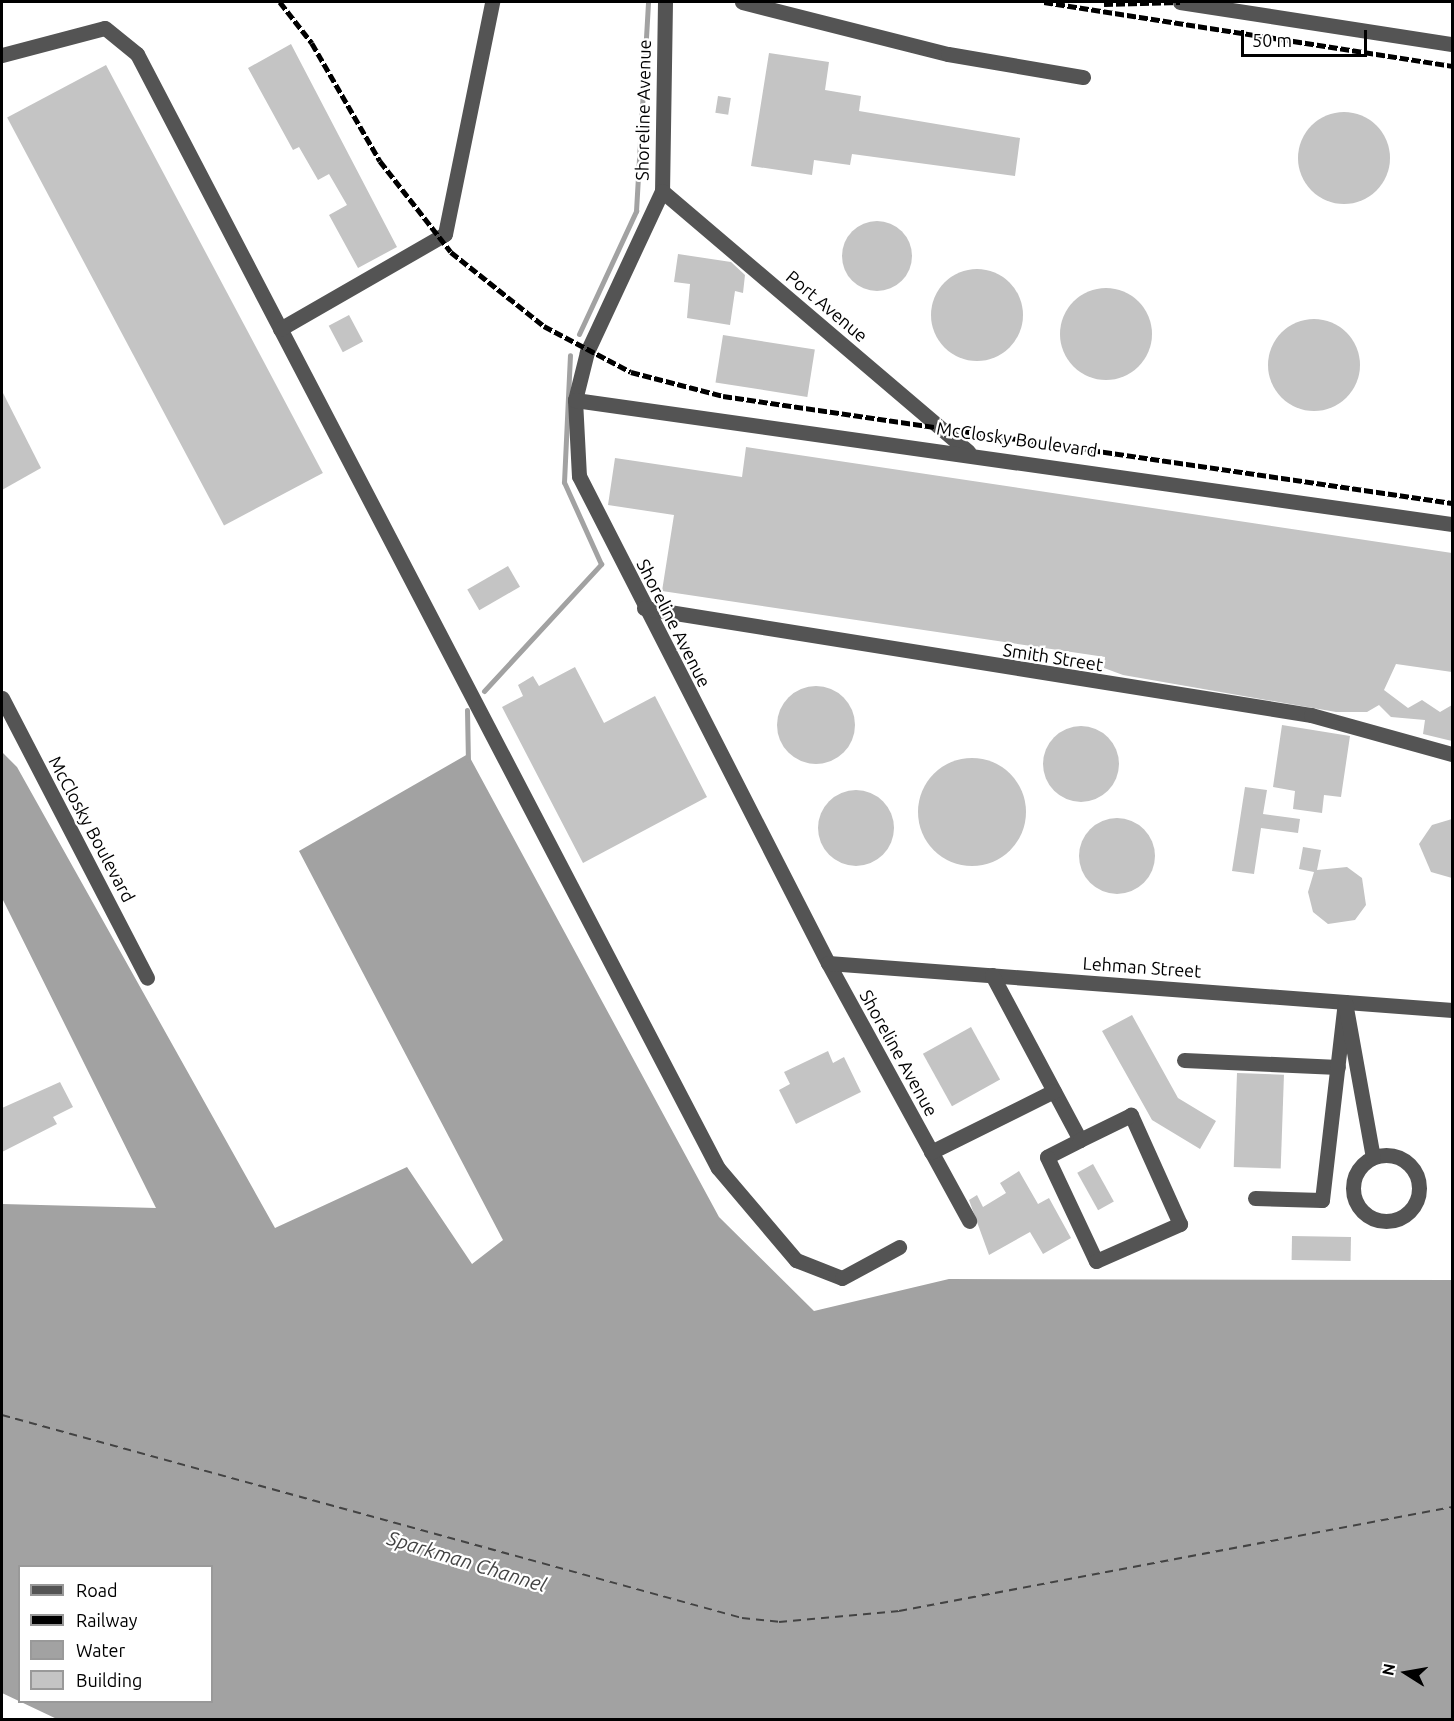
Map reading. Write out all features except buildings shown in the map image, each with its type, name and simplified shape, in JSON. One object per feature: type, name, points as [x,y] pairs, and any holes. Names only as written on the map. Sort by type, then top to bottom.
[{"type":"street","points":[[280,329],[445,234],[492,2]]},
{"type":"street","name":"Shoreline Avenue","points":[[665,2],[662,190],[587,352],[575,400],[579,476],[644,608],[828,963],[969,1221]]},
{"type":"street","points":[[742,2],[948,54],[1083,77]]},
{"type":"street","points":[[1180,2],[1452,44]]},
{"type":"street","points":[[2,55],[105,28],[137,54],[718,1168],[796,1260],[842,1278],[899,1247]]},
{"type":"street","name":"Port Avenue","points":[[662,190],[968,451]]},
{"type":"street","name":"McClosky Boulevard","points":[[575,400],[968,451],[1452,524]]},
{"type":"street","name":"Smith Street","points":[[644,608],[1152,693],[1346,721],[1422,749],[1452,754]]},
{"type":"street","name":"McClosky Boulevard","points":[[2,698],[6,718],[147,978]]},
{"type":"street","name":"Lehman Street","points":[[828,963],[1452,1010]]},
{"type":"street","points":[[992,975],[1080,1140]]},
{"type":"street","points":[[1255,1198],[1322,1200],[1345,1002]]},
{"type":"street","points":[[1345,1002],[1373,1157]]},
{"type":"street","points":[[1184,1060],[1338,1067]]},
{"type":"street","points":[[931,1152],[1054,1091]]},
{"type":"street","points":[[1131,1115],[1180,1224],[1096,1261],[1047,1157],[1080,1140],[1131,1115]]},
{"type":"street","points":[[1373,1157],[1405,1161],[1418,1179],[1416,1201],[1393,1220],[1364,1212],[1354,1195],[1356,1173],[1373,1157]]},
{"type":"water","name":"Sparkman Channel","points":[[2,752],[17,767],[275,1228],[407,1167],[472,1264],[503,1240],[299,851],[468,754],[719,1217],[814,1311],[949,1279],[1452,1280],[1452,1719],[59,1720],[23,1703],[213,1703],[213,1565],[18,1565],[18,1701],[2,1693],[2,1204],[156,1208],[2,898]]},
{"type":"waterway","points":[[579,334],[636,211],[648,2]]},
{"type":"waterway","points":[[484,691],[601,564],[564,482],[570,355]]},
{"type":"waterway","points":[[467,710],[468,760]]},
{"type":"ferry route","points":[[2,1415],[742,1618],[779,1622],[899,1611],[1452,1507]]},
{"type":"railway","points":[[280,2],[312,43],[380,161],[451,252],[544,326],[631,372],[723,396],[1452,503]]},
{"type":"railway","points":[[1044,2],[1452,66]]},
{"type":"railway","points":[[1104,4],[1180,2]]}]
